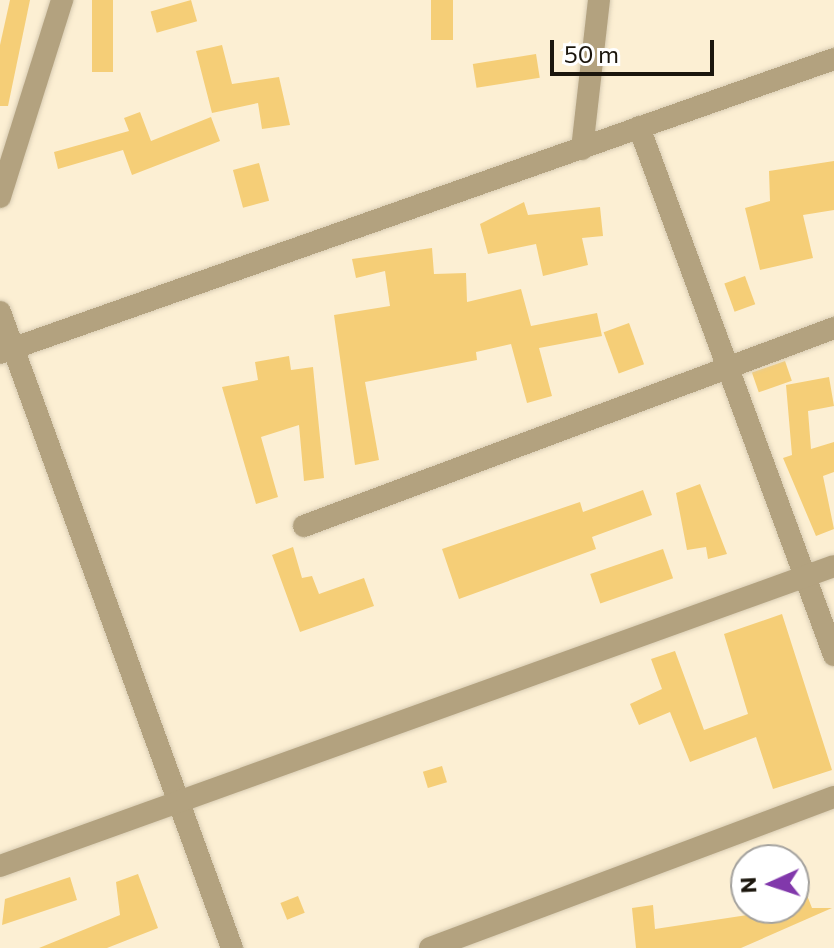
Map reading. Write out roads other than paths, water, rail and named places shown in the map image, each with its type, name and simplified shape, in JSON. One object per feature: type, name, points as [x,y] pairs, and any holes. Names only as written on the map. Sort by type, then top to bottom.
[{"type":"street","points":[[0,197],[62,0]]},
{"type":"street","points":[[582,149],[599,0]]},
{"type":"street","points":[[7,351],[834,59]]},
{"type":"street","points":[[639,127],[834,655]]},
{"type":"street","points":[[0,312],[7,351],[232,948]]},
{"type":"street","points":[[304,526],[834,328]]},
{"type":"street","points":[[0,866],[179,806],[834,566]]},
{"type":"street","points":[[430,948],[834,797]]}]
